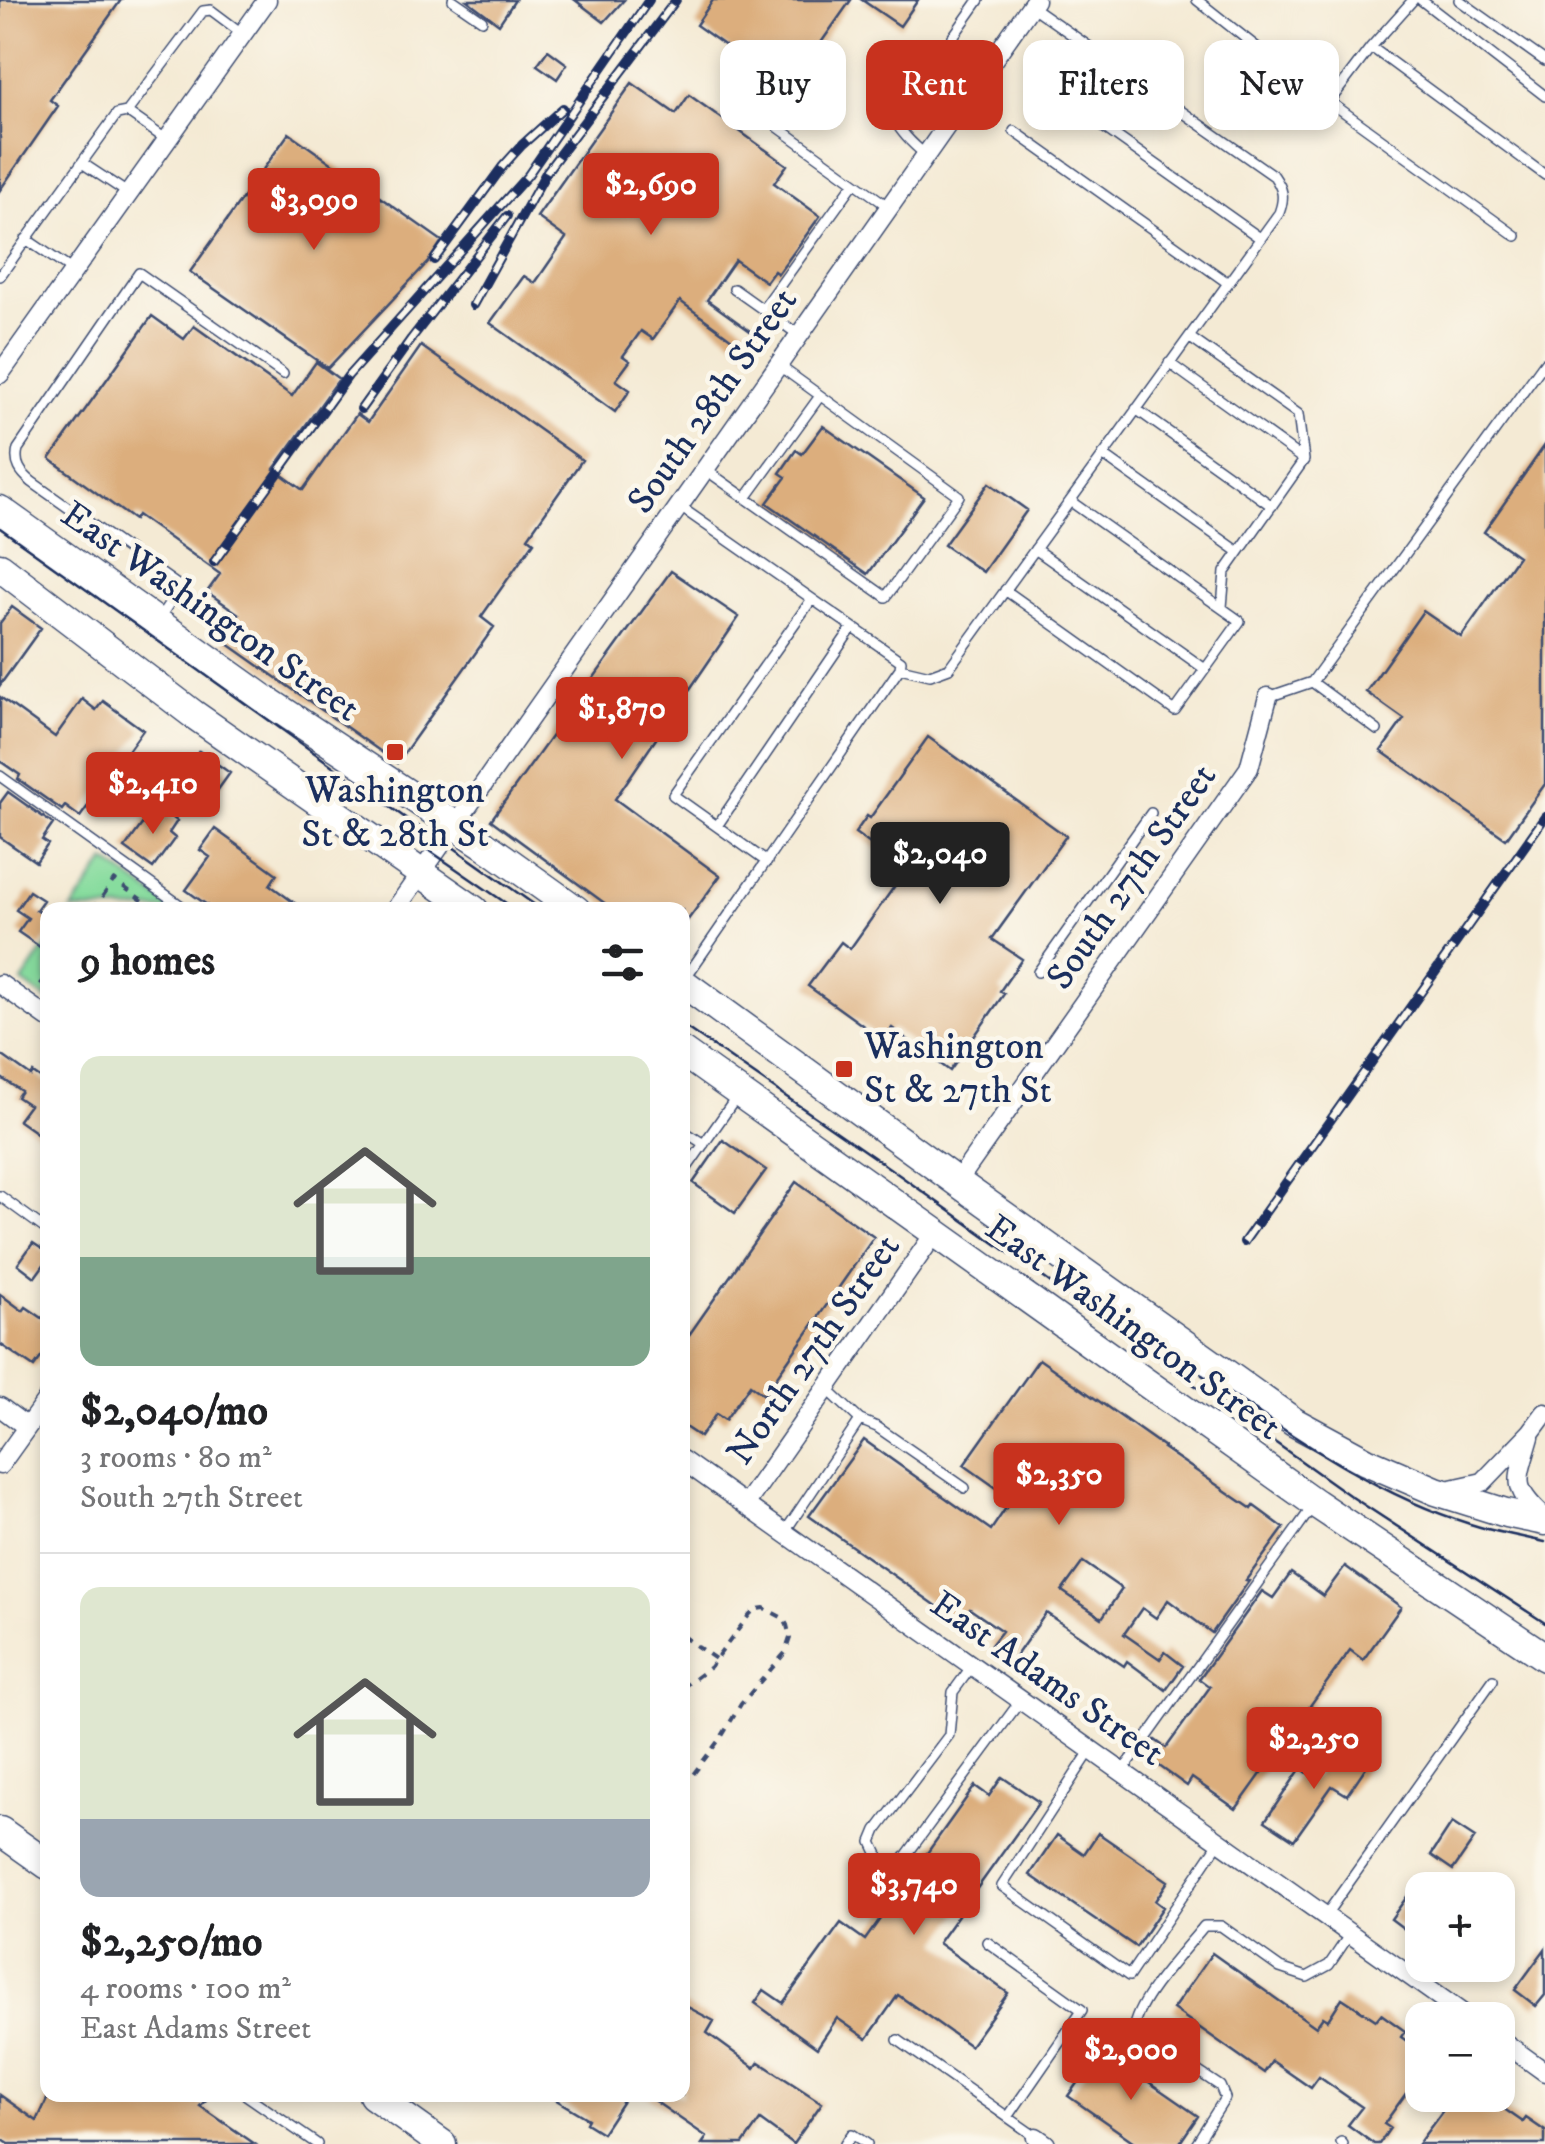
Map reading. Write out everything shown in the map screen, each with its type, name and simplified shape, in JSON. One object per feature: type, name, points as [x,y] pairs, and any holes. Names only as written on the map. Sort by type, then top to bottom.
[{"type":"main road","name":"East Washington Street","points":[[0,510],[449,832],[563,902]]},
{"type":"main road","points":[[0,567],[193,714],[462,902]]},
{"type":"main road","name":"East Washington Street","points":[[690,988],[1239,1384],[1328,1442],[1436,1491],[1506,1513],[1545,1520]]},
{"type":"main road","name":"East Washington Street","points":[[690,1058],[1315,1504],[1545,1657]]},
{"type":"main road","points":[[1492,1620],[1545,1642]]},
{"type":"main road","points":[[0,1831],[40,1859]]},
{"type":"main road","points":[[383,2102],[442,2144]]},
{"type":"street","points":[[0,374],[267,0]]},
{"type":"street","name":"South 28th Street","points":[[1003,46],[1033,3]]},
{"type":"street","name":"South 28th Street","points":[[400,902],[944,130]]},
{"type":"street","name":"South 27th Street","points":[[957,1182],[1248,768],[1268,697]]},
{"type":"street","points":[[0,984],[40,1012]]},
{"type":"street","name":"North 27th Street","points":[[745,1504],[935,1233]]},
{"type":"street","points":[[0,1408],[27,1427]]},
{"type":"street","points":[[0,1464],[40,1409]]},
{"type":"street","points":[[1436,1491],[1483,1482],[1545,1413]]},
{"type":"street","points":[[1531,1432],[1519,1478],[1520,1492],[1545,1520]]},
{"type":"street","name":"East Adams Street","points":[[690,1466],[1446,2002]]},
{"type":"street","points":[[1515,2050],[1545,2072]]},
{"type":"lane","points":[[453,0],[482,20]]},
{"type":"lane","points":[[951,40],[979,0]]},
{"type":"lane","points":[[1197,0],[1247,40]]},
{"type":"lane","points":[[1339,89],[1371,47],[1417,0],[1545,96]]},
{"type":"lane","points":[[1459,0],[1545,61]]},
{"type":"lane","points":[[900,668],[930,675],[949,668],[1279,213],[1284,200],[1282,186],[1274,176],[1033,3]]},
{"type":"lane","points":[[0,276],[117,114],[126,112],[203,10],[211,10],[243,34]]},
{"type":"lane","points":[[1371,47],[1545,175]]},
{"type":"lane","points":[[1339,108],[1516,236]]},
{"type":"lane","points":[[126,112],[167,140]]},
{"type":"lane","points":[[782,130],[889,207]]},
{"type":"lane","points":[[900,130],[926,155]]},
{"type":"lane","points":[[1108,130],[1260,238]]},
{"type":"lane","points":[[1014,131],[1228,282]]},
{"type":"lane","points":[[82,163],[128,194]]},
{"type":"lane","points":[[763,309],[854,182]]},
{"type":"lane","points":[[26,239],[74,271]]},
{"type":"lane","points":[[157,622],[180,587],[24,476],[17,462],[18,449],[139,273],[283,374]]},
{"type":"lane","points":[[734,289],[798,335]]},
{"type":"lane","points":[[1189,337],[1298,414],[1304,460],[1225,572],[1222,608]]},
{"type":"lane","points":[[1268,697],[1312,682],[1545,362]]},
{"type":"lane","points":[[1169,364],[1304,460]]},
{"type":"lane","points":[[704,469],[886,596],[959,496],[778,366]]},
{"type":"lane","points":[[746,498],[820,396]]},
{"type":"lane","points":[[1136,410],[1272,506]]},
{"type":"lane","points":[[1103,455],[1239,552]]},
{"type":"lane","points":[[1006,590],[1175,711],[1240,621],[1070,501]]},
{"type":"lane","points":[[679,506],[900,661],[900,668],[690,971]]},
{"type":"lane","points":[[1035,549],[1205,669]]},
{"type":"lane","points":[[767,862],[673,795],[812,599]]},
{"type":"lane","points":[[717,826],[852,628]]},
{"type":"lane","points":[[1312,682],[1377,730]]},
{"type":"lane","points":[[0,776],[176,902]]},
{"type":"lane","points":[[1038,972],[1151,813]]},
{"type":"lane","points":[[690,1164],[740,1093]]},
{"type":"lane","points":[[690,1135],[704,1144]]},
{"type":"lane","points":[[0,1196],[40,1224]]},
{"type":"lane","points":[[826,1388],[860,1420],[877,1426],[965,1488]]},
{"type":"lane","points":[[784,1533],[860,1420]]},
{"type":"lane","points":[[1122,1772],[1315,1504]]},
{"type":"lane","points":[[972,1666],[953,1692],[949,1735],[877,1830],[872,1842],[880,1859],[888,1864],[903,1860],[1020,1700]]},
{"type":"lane","points":[[1326,1916],[1493,1680]]},
{"type":"lane","points":[[1090,1750],[1002,1886],[1129,1976],[1220,1842]]},
{"type":"lane","points":[[1196,2144],[1225,2098],[1220,2086],[1134,2026],[1137,2013],[1170,1968],[1204,1926],[1221,1926],[1280,1968],[1307,1978],[1329,1964],[1350,1934]]},
{"type":"lane","points":[[987,1942],[1082,2010],[1008,2117]]},
{"type":"lane","points":[[898,2040],[1041,2141]]},
{"type":"lane","points":[[256,2102],[317,2144]]},
{"type":"lane","points":[[845,2144],[852,2134],[867,2144]]},
{"type":"path","points":[[99,902],[114,880],[145,902]]},
{"type":"path","points":[[690,1682],[717,1660],[756,1610],[764,1608],[776,1613],[788,1625],[790,1638],[784,1653],[740,1704],[690,1778]]},
{"type":"path","points":[[690,1641],[717,1660]]},
{"type":"green space","points":[[106,861],[164,902],[78,902]]},
{"type":"green space","points":[[40,955],[40,995],[22,982]]},
{"type":"building","points":[[0,0],[121,0],[50,100],[58,106],[0,190]]},
{"type":"building","points":[[467,0],[515,0],[499,24]]},
{"type":"building","points":[[575,0],[624,0],[604,22]]},
{"type":"building","points":[[713,0],[851,0],[823,40],[720,42],[696,25]]},
{"type":"building","points":[[862,0],[918,0],[900,26]]},
{"type":"building","points":[[548,50],[567,64],[557,79],[537,65]]},
{"type":"building","points":[[632,83],[676,114],[689,95],[720,117],[720,130],[738,130],[787,165],[774,183],[820,216],[778,274],[774,271],[766,282],[735,260],[707,300],[757,336],[747,350],[680,301],[653,339],[641,331],[623,356],[630,361],[616,380],[630,390],[615,412],[490,323],[524,276],[535,283],[566,238],[537,217]]},
{"type":"building","points":[[289,133],[442,241],[428,262],[328,368],[190,272]]},
{"type":"building","points":[[152,316],[184,339],[194,326],[292,396],[316,362],[339,379],[274,469],[303,490],[357,414],[368,422],[421,346],[582,460],[528,537],[534,542],[481,617],[494,627],[397,763],[221,639],[239,614],[207,592],[220,574],[137,515],[134,520],[50,459]]},
{"type":"building","points":[[823,426],[924,497],[868,574],[767,503],[786,477],[780,473],[796,450],[802,454]]},
{"type":"building","points":[[1545,445],[1545,784],[1506,839],[1381,751],[1404,719],[1366,692],[1423,611],[1461,637],[1518,556],[1484,532]]},
{"type":"building","points":[[989,483],[1027,510],[983,572],[944,545]]},
{"type":"building","points":[[671,571],[739,617],[615,799],[720,876],[690,917],[690,902],[603,902],[491,820]]},
{"type":"building","points":[[12,607],[41,628],[0,685],[0,623]]},
{"type":"building","points":[[0,697],[55,737],[82,699],[96,710],[103,701],[143,730],[80,817],[65,806],[62,810],[0,761]]},
{"type":"building","points":[[928,737],[1066,836],[992,939],[1022,959],[1000,991],[1004,994],[950,1071],[892,1028],[883,1040],[808,986],[841,942],[850,949],[906,870],[855,833]]},
{"type":"building","points":[[199,751],[230,773],[212,798],[182,776]]},
{"type":"building","points":[[8,792],[53,824],[42,840],[48,844],[36,862],[0,837],[0,803]]},
{"type":"building","points":[[156,805],[177,821],[169,833],[175,838],[153,868],[125,848]]},
{"type":"building","points":[[215,829],[277,874],[270,885],[293,902],[203,902],[186,890],[210,857],[200,850]]},
{"type":"building","points":[[29,891],[43,900],[36,910],[40,913],[40,947],[18,932],[28,918],[16,910]]},
{"type":"building","points":[[0,1054],[31,1076],[33,1073],[40,1078],[40,1135],[18,1120],[29,1105],[17,1097],[21,1091],[0,1077]]},
{"type":"building","points":[[723,1140],[766,1170],[735,1213],[693,1183]]},
{"type":"building","points":[[796,1182],[874,1237],[764,1395],[750,1385],[725,1420],[716,1414],[700,1437],[690,1430],[690,1334]]},
{"type":"building","points":[[33,1243],[40,1248],[40,1270],[35,1277],[18,1264]]},
{"type":"building","points":[[0,1294],[23,1311],[26,1307],[40,1317],[40,1359],[34,1367],[0,1344]]},
{"type":"building","points":[[1039,1359],[1284,1528],[1212,1633],[1168,1600],[1156,1618],[1142,1608],[1124,1634],[1160,1659],[1165,1652],[1183,1666],[1166,1690],[1127,1661],[1124,1666],[1046,1613],[1013,1660],[991,1645],[1002,1631],[970,1609],[961,1623],[809,1516],[864,1440],[991,1530],[1012,1499],[964,1465]],"holes":[[[1083,1562],[1122,1589],[1102,1618],[1062,1591]]]},
{"type":"building","points":[[1345,1566],[1401,1607],[1363,1660],[1350,1650],[1236,1809],[1192,1778],[1187,1786],[1144,1755],[1155,1740],[1166,1748],[1210,1687],[1199,1679],[1262,1591],[1273,1598],[1291,1573],[1323,1596]]},
{"type":"building","points":[[1333,1750],[1351,1763],[1358,1752],[1370,1761],[1347,1795],[1332,1786],[1294,1840],[1265,1821],[1301,1768],[1314,1778]]},
{"type":"building","points":[[1002,1777],[1039,1802],[938,1943],[1008,1993],[970,2046],[898,1995],[867,2039],[837,2018],[817,2048],[755,2003],[764,1990],[783,2003],[841,1923],[865,1940],[975,1786],[989,1796]]},
{"type":"building","points":[[1452,1823],[1475,1838],[1453,1870],[1431,1855]]},
{"type":"building","points":[[1098,1833],[1168,1881],[1155,1901],[1163,1907],[1136,1947],[1030,1875],[1057,1835],[1084,1854]]},
{"type":"building","points":[[1405,1899],[1405,1930],[1391,1919]]},
{"type":"building","points":[[1545,1949],[1545,1995],[1536,2006],[1515,1990]]},
{"type":"building","points":[[1212,1953],[1316,2027],[1323,2017],[1328,2020],[1342,1998],[1376,2020],[1381,2014],[1405,2031],[1401,2037],[1405,2040],[1405,2095],[1384,2124],[1390,2128],[1379,2144],[1374,2144],[1348,2125],[1362,2107],[1319,2077],[1311,2088],[1272,2061],[1264,2073],[1173,2009]]},
{"type":"building","points":[[690,2008],[714,2021],[707,2033],[755,2068],[759,2062],[822,2103],[793,2144],[760,2120],[743,2144],[702,2144],[707,2137],[656,2102],[690,2102]]},
{"type":"building","points":[[1101,2049],[1198,2116],[1179,2144],[1137,2144],[1068,2096]]},
{"type":"building","points":[[0,2095],[37,2121],[46,2102],[204,2102],[200,2106],[255,2144],[9,2144],[0,2138]]},
{"type":"building","points":[[560,2102],[622,2102],[602,2133],[586,2123],[588,2119]]},
{"type":"building","points":[[1442,2112],[1509,2112],[1545,2131],[1545,2144],[1418,2144]]},
{"type":"tram line","points":[[0,528],[411,822],[531,902]]},
{"type":"tram line","points":[[407,835],[504,902]]},
{"type":"tram line","points":[[690,1031],[1349,1495],[1545,1623]]},
{"type":"tram line","points":[[1202,1375],[1331,1459],[1399,1496],[1470,1524],[1545,1542]]},
{"type":"railway","points":[[214,562],[348,376],[528,175],[649,0]]},
{"type":"railway","points":[[473,305],[547,171],[676,0]]},
{"type":"railway","points":[[434,260],[503,166],[563,108]]},
{"type":"railway","points":[[361,409],[507,216]]},
{"type":"railway","points":[[1244,1242],[1545,817]]},
{"type":"place","name":"Washington St & 28th St","points":[[395,752]]},
{"type":"place","name":"Washington St & 27th St","points":[[844,1069]]}]
